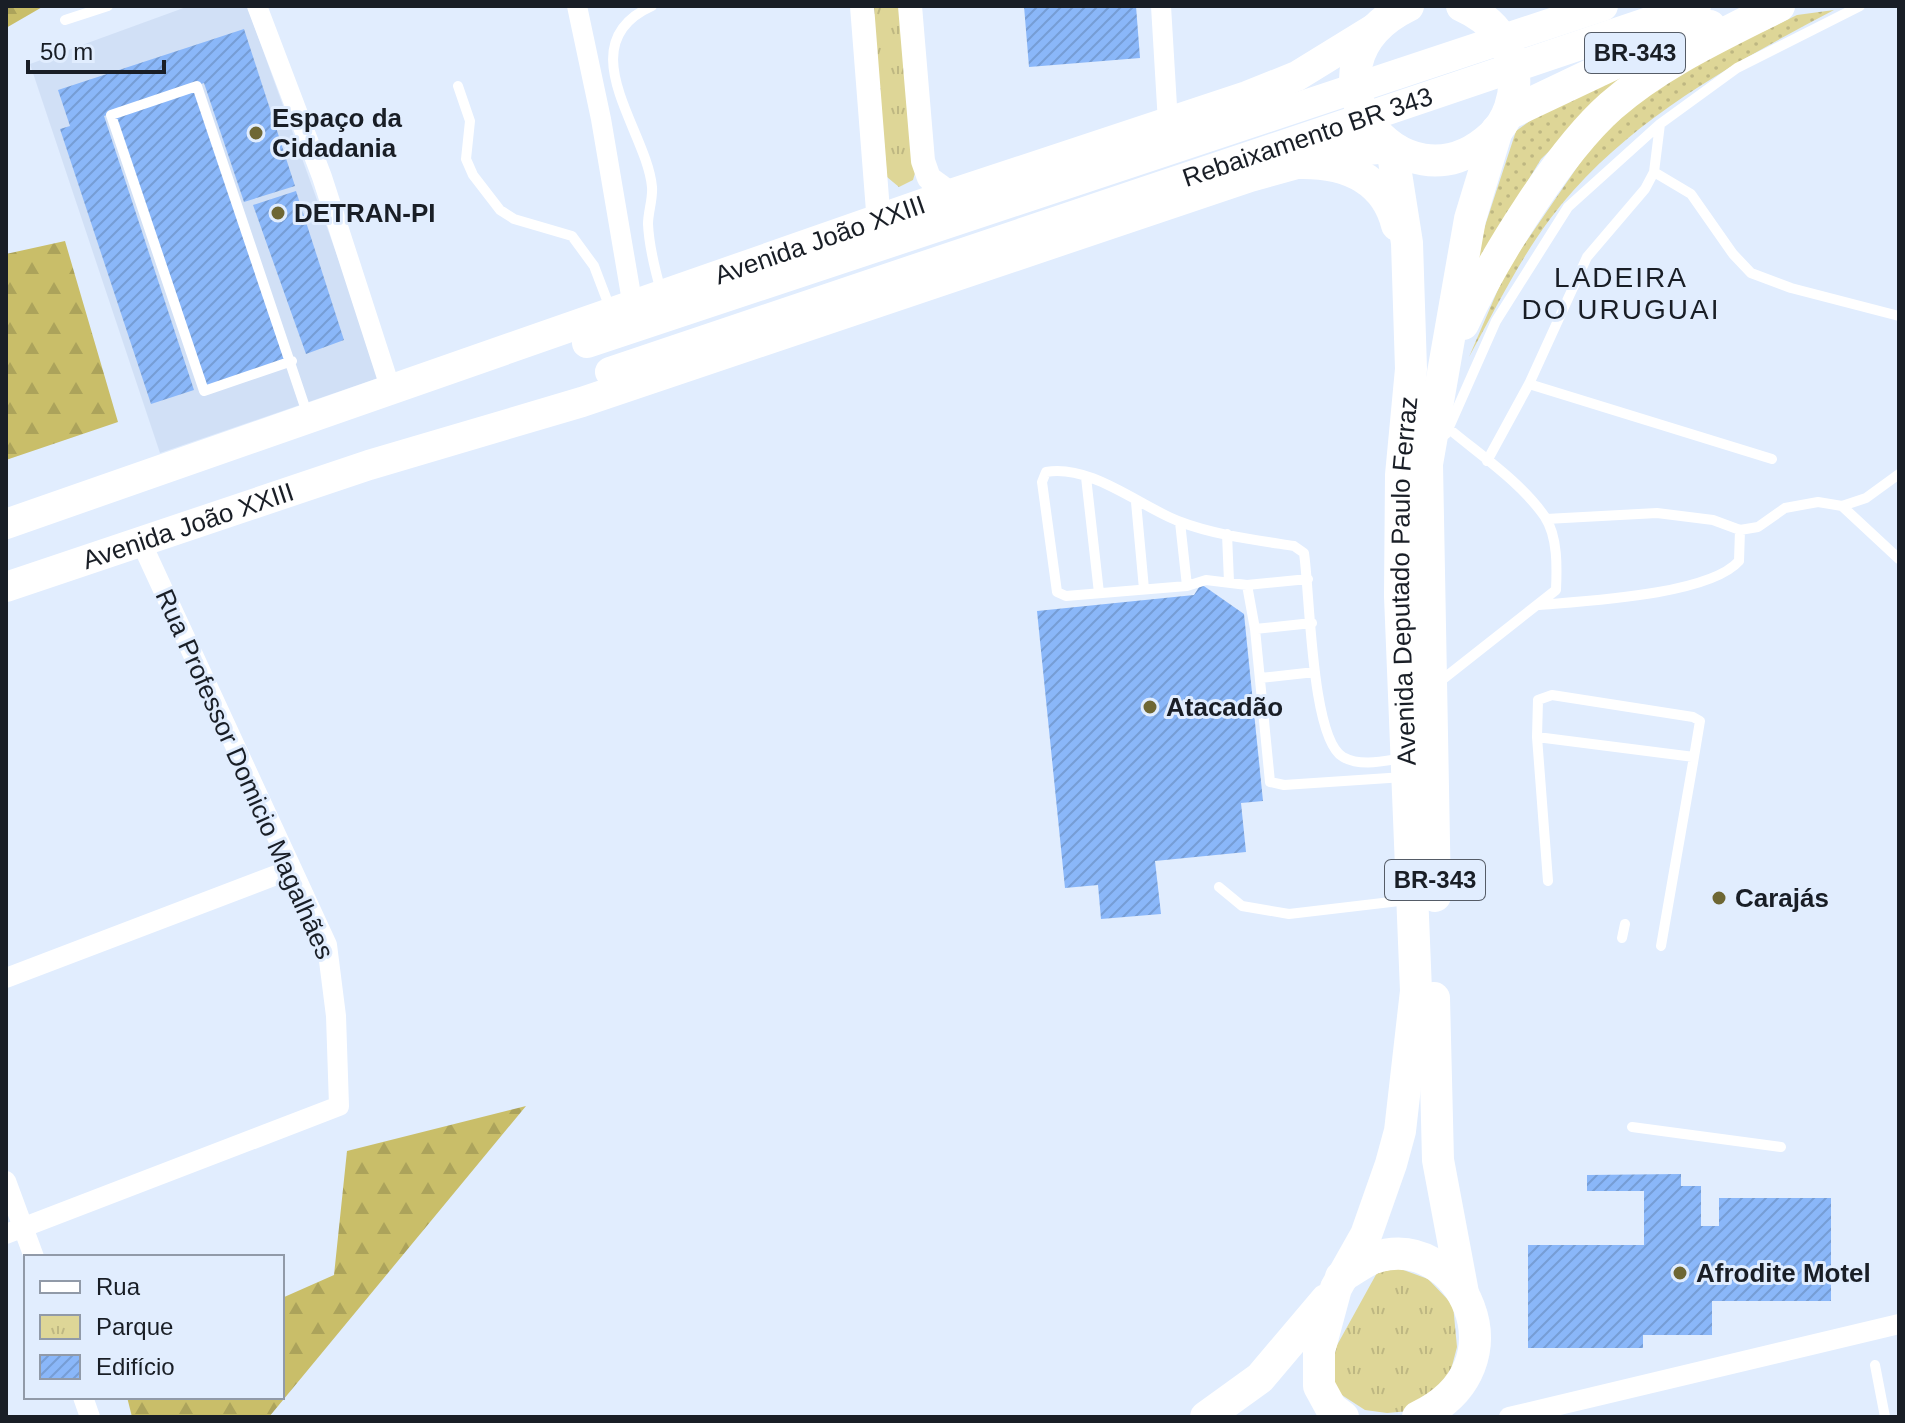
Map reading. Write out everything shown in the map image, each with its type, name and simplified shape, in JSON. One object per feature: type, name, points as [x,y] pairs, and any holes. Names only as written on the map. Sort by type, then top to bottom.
[{"type":"highway","name":"BR-343","points":[[1408,6],[1375,28],[1357,60],[1356,94],[1368,125],[1392,148],[1414,158],[1448,158],[1480,146],[1502,122],[1666,40],[1768,6]]},
{"type":"highway","points":[[1444,367],[1478,291],[1550,178],[1610,107],[1700,46],[1779,6]]},
{"type":"highway","name":"BR-343","points":[[1476,14],[1508,49],[1515,81],[1502,122]]},
{"type":"highway","name":"Avenida Deputado Paulo Ferraz","points":[[1463,1293],[1437,1141],[1426,484],[1470,219],[1502,122]]},
{"type":"highway","name":"Avenida Deputado Paulo Ferraz","points":[[1206,1417],[1260,1378],[1291,1346],[1339,1282],[1366,1235],[1400,1131],[1415,1020],[1401,505],[1411,369],[1407,243],[1392,148]]},
{"type":"highway","points":[[1298,163],[1325,163],[1359,172],[1382,195],[1395,218],[1401,245],[1411,369]]},
{"type":"highway","points":[[1339,1282],[1374,1258],[1409,1257],[1446,1273],[1463,1293]]},
{"type":"highway","name":"Avenida Deputado Paulo Ferraz","points":[[1339,1282],[1319,1351],[1317,1377],[1331,1408],[1343,1417]]},
{"type":"highway","name":"BR-343","points":[[1463,1293],[1475,1336],[1475,1350],[1466,1378]]},
{"type":"highway","points":[[1418,1417],[1444,1402],[1466,1378]]},
{"type":"main road","name":"Rebaixamento BR 343","points":[[876,234],[1603,6]]},
{"type":"main road","name":"Rebaixamento BR 343","points":[[919,266],[1696,6]]},
{"type":"main road","name":"Avenida João XXIII","points":[[258,437],[609,337],[876,234],[951,194],[1168,123],[1297,76],[1375,28]]},
{"type":"main road","name":"Avenida João XXIII","points":[[6,587],[369,465],[582,402],[1298,163],[1371,147],[1392,148]]},
{"type":"main road","name":"Avenida João XXIII","points":[[6,524],[663,296],[876,234]]},
{"type":"main road","name":"Avenida João XXIII","points":[[369,465],[648,357],[919,266]]},
{"type":"main road","points":[[1453,1417],[1466,1378]]},
{"type":"street","points":[[257,6],[322,177],[391,390]]},
{"type":"street","points":[[577,6],[601,119],[622,310]]},
{"type":"street","points":[[862,6],[878,211],[876,234]]},
{"type":"street","points":[[910,6],[923,161],[929,178],[951,194]]},
{"type":"street","points":[[1161,6],[1168,123]]},
{"type":"street","name":"Rua Professor Domicio Magalhães","points":[[14,1231],[339,1106],[332,971],[327,945],[141,542]]},
{"type":"street","points":[[6,978],[292,869]]},
{"type":"street","points":[[6,1181],[14,1231],[32,1255]]},
{"type":"street","points":[[1509,1417],[1899,1324]]},
{"type":"lane","points":[[65,20],[108,6]]},
{"type":"lane","points":[[652,6],[623,25],[615,52],[615,87],[652,186],[648,225],[663,296]]},
{"type":"lane","name":"Avenida Deputado Paulo Ferraz","points":[[1426,484],[1496,321],[1560,220],[1620,157],[1737,68],[1860,6]]},
{"type":"lane","points":[[292,361],[204,391],[111,115],[197,86],[292,361],[310,420]]},
{"type":"lane","points":[[458,86],[470,121],[466,159],[473,175],[507,214],[572,236],[622,310]]},
{"type":"lane","points":[[1487,461],[1529,384],[1587,257],[1645,189],[1654,172],[1660,124]]},
{"type":"lane","points":[[1654,172],[1691,194],[1733,254],[1751,273],[1791,288],[1899,316]]},
{"type":"lane","points":[[1529,384],[1772,459]]},
{"type":"lane","points":[[1430,689],[1556,590],[1557,563],[1546,519],[1448,428]]},
{"type":"lane","points":[[1308,579],[1247,585],[1206,580],[1187,586],[1066,596],[1057,592],[1042,482],[1046,472],[1060,469],[1086,477],[1180,522],[1294,546],[1304,553],[1308,579],[1315,672],[1321,716],[1330,745],[1342,756],[1359,763],[1407,767]]},
{"type":"lane","points":[[1546,519],[1657,513],[1713,520],[1740,530],[1758,527],[1785,508],[1818,502],[1842,506],[1866,498],[1899,474]]},
{"type":"lane","points":[[1086,477],[1099,593]]},
{"type":"lane","points":[[1136,502],[1144,589]]},
{"type":"lane","points":[[1842,506],[1899,559]]},
{"type":"lane","points":[[1180,522],[1187,586]]},
{"type":"lane","points":[[1539,605],[1616,598],[1721,577],[1739,561],[1740,530]]},
{"type":"lane","points":[[1227,534],[1229,582]]},
{"type":"lane","points":[[1247,585],[1255,629],[1270,782],[1273,785],[1407,767]]},
{"type":"lane","points":[[1255,629],[1312,623]]},
{"type":"lane","points":[[1260,678],[1315,672]]},
{"type":"lane","points":[[1548,881],[1537,737],[1538,700],[1552,695],[1693,717],[1700,721],[1661,946]]},
{"type":"lane","points":[[1537,737],[1694,757]]},
{"type":"lane","points":[[1219,887],[1242,906],[1289,914],[1414,900]]},
{"type":"lane","points":[[1622,938],[1625,924]]},
{"type":"lane","points":[[1632,1127],[1781,1147]]},
{"type":"lane","points":[[1875,1365],[1885,1417]]},
{"type":"shaded area","points":[[189,6],[247,6],[381,377],[160,453],[30,64]]},
{"type":"green space","points":[[6,6],[44,6],[6,28]]},
{"type":"green space","points":[[872,6],[901,6],[915,173],[913,180],[899,187],[887,177]]},
{"type":"green space","points":[[1834,10],[1717,75],[1644,125],[1610,154],[1579,185],[1538,235],[1469,357],[1506,271],[1593,144],[1619,117],[1737,31],[1762,32],[1797,15]]},
{"type":"green space","points":[[1645,59],[1541,159],[1467,281],[1516,131],[1583,82]]},
{"type":"green space","points":[[65,241],[118,422],[6,460],[6,254]]},
{"type":"green space","points":[[526,1106],[284,1399],[284,1297],[334,1275],[347,1151]]},
{"type":"green space","points":[[1398,1268],[1428,1279],[1453,1305],[1457,1347],[1447,1385],[1410,1411],[1387,1413],[1365,1410],[1334,1390],[1331,1356],[1378,1271]]},
{"type":"green space","points":[[128,1399],[284,1399],[269,1417],[132,1417]]},
{"type":"building","points":[[1024,6],[1136,6],[1140,58],[1029,67]]},
{"type":"building","points":[[244,29],[295,186],[244,202],[204,83],[104,116],[194,390],[151,404],[60,129],[70,126],[58,90]]},
{"type":"building","points":[[195,90],[287,361],[206,388],[114,117]]},
{"type":"building","points":[[296,191],[344,340],[306,354],[253,205]]},
{"type":"building","name":"Atacadão","points":[[1201,584],[1244,614],[1263,801],[1241,803],[1246,852],[1155,861],[1161,914],[1101,919],[1098,885],[1065,888],[1037,611],[1194,595]]},
{"type":"building","name":"Afrodite Motel","points":[[1681,1174],[1681,1186],[1701,1186],[1701,1226],[1719,1226],[1719,1198],[1831,1198],[1831,1301],[1712,1301],[1712,1335],[1643,1335],[1643,1348],[1528,1348],[1528,1245],[1644,1245],[1644,1191],[1587,1191],[1587,1175]]},
{"type":"place","name":"Espaço da Cidadania","points":[[256,133]]},
{"type":"place","name":"DETRAN-PI","points":[[278,213]]},
{"type":"place","name":"Atacadão","points":[[1150,707]]},
{"type":"place","name":"Carajás","points":[[1719,898]]},
{"type":"place","name":"Afrodite Motel","points":[[1680,1273]]},
{"type":"district","name":"LADEIRA DO URUGUAI","points":[[1621,293]]}]
